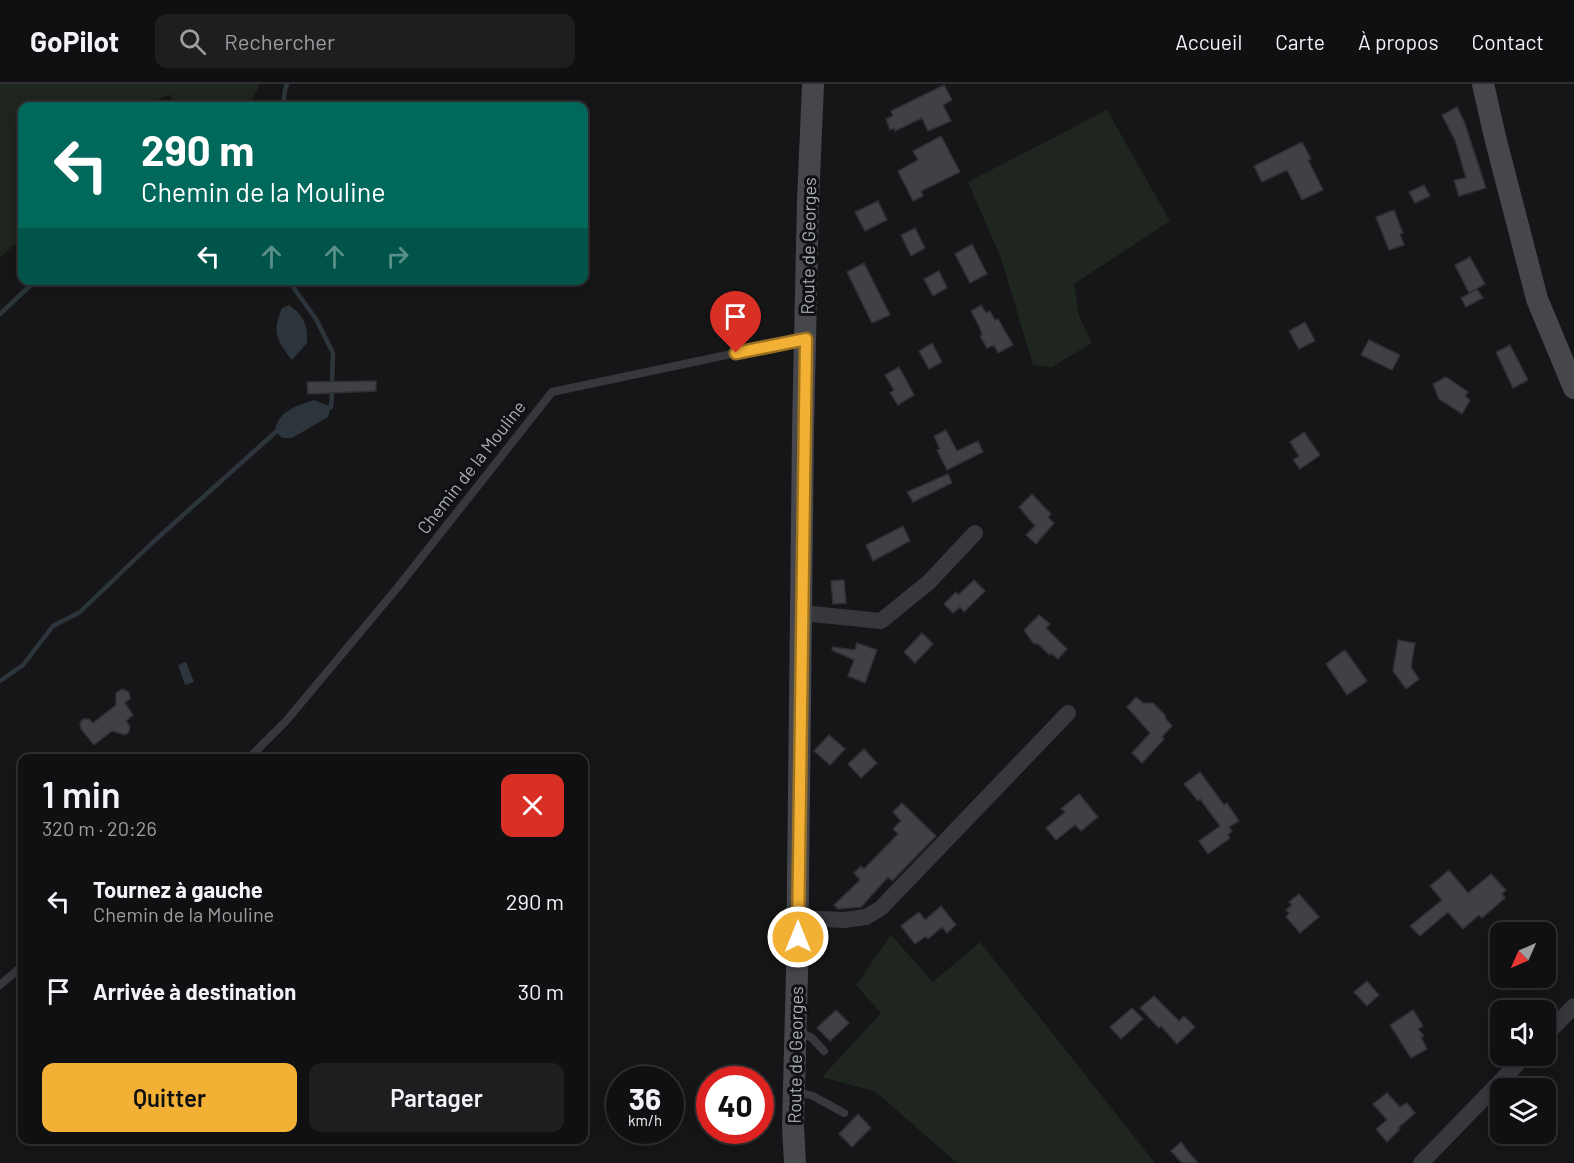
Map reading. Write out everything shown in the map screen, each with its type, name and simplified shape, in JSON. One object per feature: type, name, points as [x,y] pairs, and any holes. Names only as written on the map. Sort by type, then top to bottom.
[{"type":"street","name":"Route de Georges","points":[[795,1163],[794,1091],[808,201],[813,84]]},
{"type":"street","points":[[1483,84],[1537,299],[1574,388]]},
{"type":"street","points":[[802,613],[881,621],[929,582],[975,532]]},
{"type":"street","points":[[798,918],[844,920],[866,918],[881,908],[1068,713]]},
{"type":"street","points":[[1556,1025],[1574,1006]]},
{"type":"street","points":[[1421,1163],[1515,1066]]},
{"type":"lane","name":"Chemin de la Mouline","points":[[253,754],[286,720],[398,587],[552,392],[806,339]]},
{"type":"lane","points":[[0,985],[18,969]]},
{"type":"lane","points":[[796,1030],[812,1038],[824,1051]]},
{"type":"lane","points":[[794,1091],[813,1096],[844,1113]]},
{"type":"shaded area","points":[[0,84],[260,84],[251,102],[173,102],[170,95],[151,102],[18,102],[18,242],[0,257]]},
{"type":"shaded area","points":[[1107,110],[1170,221],[1074,284],[1079,316],[1092,343],[1052,367],[1033,365],[1001,258],[968,182]]},
{"type":"shaded area","points":[[289,305],[304,321],[307,337],[307,343],[292,360],[277,336],[277,323],[282,308]]},
{"type":"shaded area","points":[[314,400],[331,407],[328,417],[292,438],[282,438],[275,430],[280,418],[295,407]]},
{"type":"shaded area","points":[[186,662],[194,682],[185,685],[178,665]]},
{"type":"shaded area","points":[[891,935],[933,982],[980,942],[1155,1163],[957,1163],[876,1092],[822,1077],[881,1013],[856,985]]},
{"type":"building","points":[[944,85],[952,100],[943,105],[951,121],[928,131],[922,118],[895,131],[894,128],[890,130],[886,119],[893,116],[891,111]]},
{"type":"building","points":[[1457,107],[1464,121],[1486,188],[1459,196],[1454,180],[1466,178],[1455,140],[1442,115]]},
{"type":"building","points":[[941,136],[960,172],[921,191],[923,196],[913,201],[898,171],[918,160],[913,151]]},
{"type":"building","points":[[1302,142],[1323,190],[1302,200],[1287,170],[1262,182],[1254,166]]},
{"type":"building","points":[[1424,185],[1430,196],[1415,203],[1409,192]]},
{"type":"building","points":[[878,201],[887,220],[865,231],[855,212]]},
{"type":"building","points":[[1394,210],[1403,233],[1400,234],[1404,245],[1389,250],[1376,217]]},
{"type":"building","points":[[915,228],[925,248],[911,256],[901,235]]},
{"type":"building","points":[[972,244],[987,274],[970,283],[955,254]]},
{"type":"building","points":[[1470,257],[1485,284],[1469,293],[1455,265]]},
{"type":"building","points":[[864,263],[890,315],[872,323],[847,272]]},
{"type":"building","points":[[939,271],[947,288],[933,296],[924,279]]},
{"type":"building","points":[[1477,289],[1483,298],[1466,307],[1461,298]]},
{"type":"building","points":[[981,305],[986,313],[990,311],[995,320],[998,319],[1013,345],[998,353],[994,345],[987,348],[971,311]]},
{"type":"building","points":[[1305,322],[1315,341],[1299,349],[1289,331]]},
{"type":"building","points":[[1369,340],[1400,355],[1392,370],[1361,355]]},
{"type":"building","points":[[932,343],[942,362],[929,369],[919,351]]},
{"type":"building","points":[[1510,345],[1528,380],[1513,388],[1496,352]]},
{"type":"building","points":[[899,367],[914,395],[898,405],[890,393],[894,390],[885,375]]},
{"type":"building","points":[[1446,377],[1468,392],[1465,396],[1470,400],[1462,414],[1439,399],[1433,384]]},
{"type":"building","points":[[376,381],[376,391],[308,394],[307,382]]},
{"type":"building","points":[[946,430],[957,451],[978,441],[983,452],[947,470],[937,450],[940,449],[934,436]]},
{"type":"building","points":[[1304,432],[1320,455],[1300,469],[1293,460],[1299,456],[1290,442]]},
{"type":"building","points":[[948,474],[952,483],[913,502],[907,492]]},
{"type":"building","points":[[1032,494],[1051,514],[1048,517],[1054,523],[1036,544],[1026,535],[1035,526],[1019,507]]},
{"type":"building","points":[[903,526],[910,541],[873,561],[866,545]]},
{"type":"building","points":[[844,580],[846,603],[833,604],[831,581]]},
{"type":"building","points":[[974,580],[985,591],[964,612],[960,607],[953,613],[944,604],[956,592],[958,595]]},
{"type":"building","points":[[1039,615],[1050,624],[1046,628],[1067,649],[1058,659],[1038,644],[1033,643],[1024,630]]},
{"type":"building","points":[[922,633],[933,644],[915,663],[904,652]]},
{"type":"building","points":[[1398,640],[1415,643],[1411,667],[1419,679],[1406,689],[1393,671]]},
{"type":"building","points":[[857,643],[877,650],[865,683],[848,676],[854,660],[832,650],[833,647],[855,650]]},
{"type":"building","points":[[1345,650],[1367,681],[1347,695],[1326,664]]},
{"type":"building","points":[[122,689],[129,692],[130,699],[125,703],[133,715],[126,721],[130,726],[129,732],[125,735],[112,731],[94,745],[81,729],[80,723],[83,719],[89,719],[93,723],[116,705],[116,693]]},
{"type":"building","points":[[1136,697],[1143,703],[1153,703],[1172,726],[1162,737],[1164,739],[1142,763],[1132,753],[1150,733],[1127,707]]},
{"type":"building","points":[[829,735],[845,749],[830,765],[814,751]]},
{"type":"building","points":[[864,749],[877,763],[861,778],[848,764]]},
{"type":"building","points":[[1200,772],[1224,805],[1227,803],[1239,821],[1229,827],[1232,831],[1228,835],[1230,838],[1208,854],[1199,841],[1220,826],[1200,799],[1198,801],[1184,784]]},
{"type":"building","points":[[1079,794],[1098,817],[1081,831],[1075,825],[1056,840],[1046,828],[1065,812],[1061,809]]},
{"type":"building","points":[[902,803],[936,836],[892,881],[888,877],[861,907],[838,909],[834,905],[860,880],[854,873],[861,866],[864,869],[898,834],[893,829],[901,821],[893,812]]},
{"type":"building","points":[[1449,870],[1468,893],[1491,874],[1506,890],[1502,894],[1505,898],[1482,918],[1479,915],[1463,929],[1448,912],[1420,936],[1410,926],[1442,900],[1430,886]]},
{"type":"building","points":[[1299,894],[1319,917],[1300,933],[1286,917],[1289,913],[1286,910],[1292,905],[1289,902]]},
{"type":"building","points":[[941,906],[956,925],[947,933],[942,927],[928,939],[926,936],[915,944],[901,926],[919,912],[925,920]]},
{"type":"building","points":[[1367,981],[1379,995],[1367,1006],[1354,992]]},
{"type":"building","points":[[1154,996],[1179,1021],[1184,1016],[1195,1027],[1177,1044],[1140,1008]]},
{"type":"building","points":[[1132,1008],[1143,1019],[1121,1039],[1110,1027]]},
{"type":"building","points":[[836,1010],[849,1023],[830,1041],[817,1028]]},
{"type":"building","points":[[1413,1010],[1423,1026],[1418,1029],[1424,1036],[1421,1037],[1427,1049],[1411,1058],[1390,1025]]},
{"type":"building","points":[[1387,1093],[1400,1107],[1407,1103],[1415,1113],[1398,1128],[1400,1129],[1387,1142],[1376,1129],[1387,1120],[1373,1104]]},
{"type":"building","points":[[858,1114],[871,1128],[852,1147],[839,1134]]},
{"type":"building","points":[[1181,1142],[1198,1163],[1182,1163],[1171,1151]]},
{"type":"waterway","points":[[284,102],[287,84]]},
{"type":"waterway","points":[[0,314],[31,285]]},
{"type":"waterway","points":[[292,285],[316,319],[333,353],[332,382]]},
{"type":"waterway","points":[[325,409],[331,407],[332,393]]},
{"type":"waterway","points":[[0,681],[23,665],[53,626],[80,612],[152,543],[279,429]]},
{"type":"route","points":[[736,353],[806,339],[798,937]]}]
